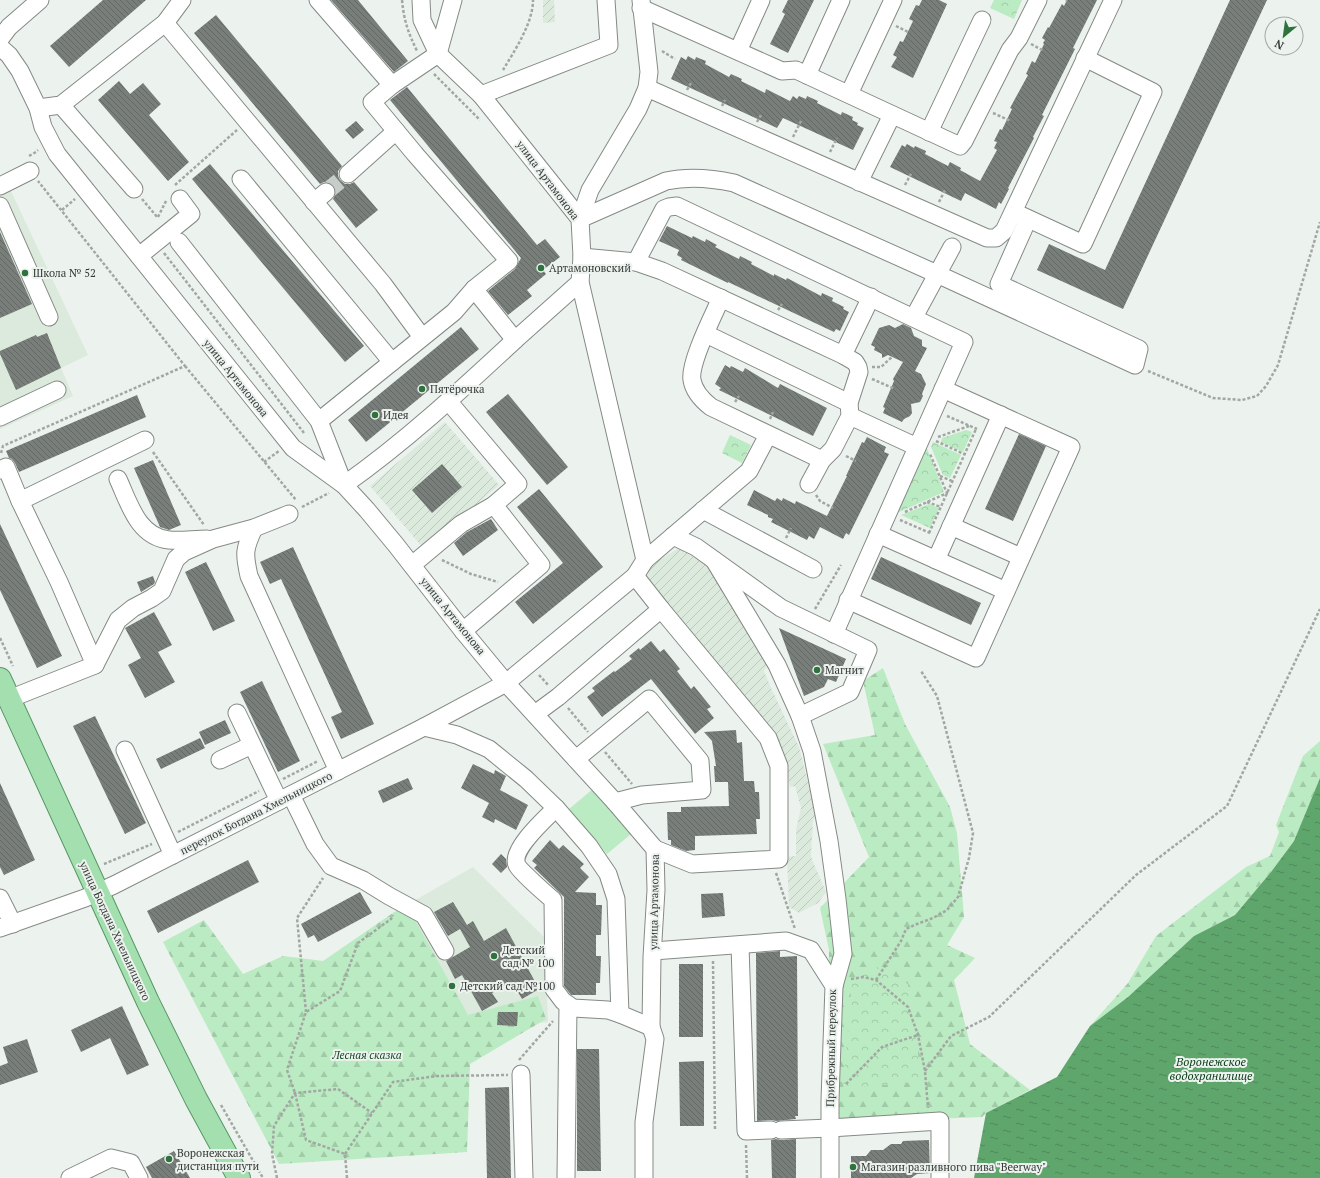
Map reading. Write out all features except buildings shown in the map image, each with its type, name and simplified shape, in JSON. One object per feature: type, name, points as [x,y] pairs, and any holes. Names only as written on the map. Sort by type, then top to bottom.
[{"type":"main road","name":"улица Богдана Хмельницкого","points":[[0,679],[148,1002],[186,1079],[239,1178]]},
{"type":"street","points":[[0,39],[9,28],[40,0]]},
{"type":"street","points":[[38,108],[61,105],[165,23],[182,0]]},
{"type":"street","points":[[318,0],[392,84]]},
{"type":"street","name":"улица Артамонова","points":[[421,0],[422,20],[438,54],[486,93],[580,219],[582,256],[580,282],[645,560]]},
{"type":"street","points":[[319,421],[454,312],[474,289],[509,261],[372,102],[392,84],[438,54],[453,0]]},
{"type":"street","points":[[486,93],[609,45],[606,0]]},
{"type":"street","points":[[738,51],[761,0]]},
{"type":"street","points":[[807,75],[842,0]]},
{"type":"street","points":[[849,94],[893,0]]},
{"type":"street","points":[[641,4],[782,71],[796,70],[960,146],[1038,0]]},
{"type":"street","points":[[580,219],[666,181],[678,178],[717,179],[734,183],[1135,365],[1139,350],[999,284],[1021,215],[1086,58],[1113,0]]},
{"type":"street","points":[[580,219],[590,190],[638,108],[647,88],[649,72],[641,4]]},
{"type":"street","points":[[929,132],[982,20]]},
{"type":"street","points":[[165,23],[247,122],[320,197],[422,337]]},
{"type":"street","name":"улица Артамонова","points":[[0,47],[9,55],[20,71],[38,108],[43,127],[57,154],[293,448],[344,485],[367,510],[506,683],[615,802],[655,849],[656,890],[651,1027],[654,1039],[644,1122],[644,1178]]},
{"type":"street","points":[[1021,215],[1083,244],[1153,92],[1086,58]]},
{"type":"street","points":[[647,88],[987,238],[996,238],[1021,215]]},
{"type":"street","points":[[61,105],[134,189]]},
{"type":"street","points":[[859,182],[892,114]]},
{"type":"street","points":[[348,174],[396,131]]},
{"type":"street","points":[[0,186],[30,171]]},
{"type":"street","points":[[241,179],[392,362]]},
{"type":"street","points":[[139,256],[156,243],[174,237],[192,214],[173,195]]},
{"type":"street","points":[[0,206],[50,317]]},
{"type":"street","points":[[636,262],[664,209],[669,206],[677,206],[964,342],[920,441],[890,515],[878,534],[834,634]]},
{"type":"street","points":[[174,237],[319,421],[344,485],[449,402],[580,282]]},
{"type":"street","points":[[914,317],[952,247]]},
{"type":"street","points":[[582,256],[636,262],[662,271],[851,359],[858,370],[849,410],[833,449],[822,460],[809,484]]},
{"type":"street","points":[[474,289],[515,340]]},
{"type":"street","points":[[843,355],[871,297]]},
{"type":"street","points":[[721,298],[695,358],[692,370],[692,380],[695,390],[702,400],[711,408],[822,460]]},
{"type":"street","points":[[706,334],[849,410],[920,441]]},
{"type":"street","points":[[848,600],[976,658],[1071,447],[943,389]]},
{"type":"street","points":[[0,417],[57,390]]},
{"type":"street","points":[[412,565],[461,524],[494,505],[518,484],[449,402]]},
{"type":"street","points":[[936,560],[1001,415]]},
{"type":"street","points":[[506,683],[635,576],[645,560],[749,471],[768,435]]},
{"type":"street","points":[[20,501],[144,440]]},
{"type":"street","points":[[3,469],[59,582],[95,666]]},
{"type":"street","points":[[118,479],[138,522],[146,531],[157,537],[169,540],[213,539]]},
{"type":"street","points":[[463,631],[541,564],[494,505]]},
{"type":"street","points":[[703,510],[813,569]]},
{"type":"street","points":[[10,699],[95,666],[118,620],[133,608],[162,591],[176,559],[184,552],[213,539],[254,528],[296,511]]},
{"type":"street","points":[[254,528],[246,544],[245,558],[249,576],[338,771]]},
{"type":"street","points":[[948,533],[1021,558]]},
{"type":"street","points":[[878,534],[1006,591]]},
{"type":"street","points":[[673,536],[696,547],[781,608],[868,650],[850,692],[800,716]]},
{"type":"street","points":[[714,560],[777,665],[800,716],[812,751],[829,841],[843,954],[834,986]]},
{"type":"street","points":[[635,576],[768,738],[778,766],[779,859],[692,864],[655,849]]},
{"type":"street","points":[[535,714],[564,692],[661,609]]},
{"type":"street","name":"переулок Богдана Хмельницкого","points":[[6,926],[98,892],[424,727],[506,683]]},
{"type":"street","points":[[576,759],[649,699],[700,761],[702,790],[642,795],[615,802]]},
{"type":"street","points":[[237,713],[271,785],[285,798],[331,866],[363,880],[399,902],[424,914],[444,951]]},
{"type":"street","points":[[424,727],[457,734],[489,749],[526,779],[556,808],[589,846],[608,874],[616,899],[620,1014]]},
{"type":"street","points":[[220,760],[252,745]]},
{"type":"street","points":[[125,750],[173,855]]},
{"type":"street","points":[[556,808],[522,844],[515,857],[517,866],[553,900],[554,989],[563,1001],[573,1008],[608,1010],[651,1027]]},
{"type":"street","points":[[0,898],[6,926]]},
{"type":"street","name":"Прибрежный переулок","points":[[653,951],[786,942],[811,950],[834,986],[830,1100],[830,1178]]},
{"type":"street","points":[[740,945],[746,1130],[830,1128],[940,1121],[940,1178]]},
{"type":"street","points":[[566,1178],[568,1004]]},
{"type":"street","points":[[519,1069],[524,1178]]},
{"type":"street","points":[[70,1178],[111,1158],[131,1163],[139,1178]]},
{"type":"path","points":[[486,93],[518,46],[533,10],[533,0]]},
{"type":"path","points":[[662,51],[675,59]]},
{"type":"path","points":[[982,106],[1011,121]]},
{"type":"path","points":[[158,217],[173,195],[247,122]]},
{"type":"path","points":[[36,152],[30,171],[185,366],[296,511],[344,485]]},
{"type":"path","points":[[134,189],[174,237]]},
{"type":"path","points":[[1135,365],[1213,398],[1242,400],[1257,396],[1266,386],[1278,366],[1320,222]]},
{"type":"path","points":[[156,243],[304,433]]},
{"type":"path","points":[[858,370],[881,367],[893,356]]},
{"type":"path","points":[[3,469],[0,452],[3,446],[185,366]]},
{"type":"path","points":[[858,370],[895,389]]},
{"type":"path","points":[[934,410],[992,436]]},
{"type":"path","points":[[964,454],[932,440],[969,426]]},
{"type":"path","points":[[929,533],[976,429]]},
{"type":"path","points":[[144,440],[213,539]]},
{"type":"path","points":[[920,441],[940,476],[947,493]]},
{"type":"path","points":[[940,476],[952,481]]},
{"type":"path","points":[[809,484],[820,501],[833,508]]},
{"type":"path","points":[[890,515],[928,502],[947,493]]},
{"type":"path","points":[[928,502],[941,507]]},
{"type":"path","points":[[890,515],[929,533],[948,533]]},
{"type":"path","points":[[427,552],[471,574],[514,587]]},
{"type":"path","points":[[807,620],[841,565]]},
{"type":"path","points":[[925,1071],[951,1036],[989,1017],[1136,875],[1226,806],[1320,609]]},
{"type":"path","points":[[876,980],[901,941],[906,930],[947,910],[958,897],[969,858],[973,833],[937,696],[921,671]]},
{"type":"path","points":[[104,864],[166,838],[331,755]]},
{"type":"path","points":[[772,860],[801,947]]},
{"type":"path","points":[[331,866],[297,918],[306,1012],[287,1070],[295,1093],[306,1140],[345,1154]]},
{"type":"path","points":[[306,1012],[340,992],[358,943],[391,919],[399,902]]},
{"type":"path","points":[[712,947],[715,1129]]},
{"type":"path","points":[[834,986],[843,980],[863,977],[876,980],[908,1007],[918,1035],[925,1071],[929,1122]]},
{"type":"path","points":[[347,1178],[345,1154],[393,1082],[437,1076],[519,1069],[568,1004]]},
{"type":"path","points":[[830,1100],[882,1047],[918,1035]]},
{"type":"path","points":[[295,1093],[338,1089],[372,1113]]},
{"type":"path","points":[[277,1178],[272,1154],[274,1126],[295,1093]]},
{"type":"path","points":[[220,1103],[263,1178]]},
{"type":"path","points":[[746,1130],[747,1178]]},
{"type":"shaded area","points":[[543,0],[554,0],[555,22],[543,23]]},
{"type":"shaded area","name":"Школа № 52","points":[[9,187],[88,355],[61,368],[73,396],[0,429],[0,191]]},
{"type":"shaded area","points":[[445,422],[499,485],[424,549],[370,486]]},
{"type":"shaded area","points":[[679,548],[718,573],[770,660],[764,671],[799,747],[810,791],[817,801],[816,814],[813,821],[811,857],[826,892],[818,903],[799,913],[789,907],[787,857],[796,856],[796,830],[801,808],[795,786],[790,787],[784,758],[643,575],[648,567]]},
{"type":"shaded area","name":"Детский сад №100","points":[[473,867],[545,938],[548,1022],[517,1026],[347,1032],[412,902]]},
{"type":"green space","points":[[994,0],[1022,0],[1014,19],[990,8]]},
{"type":"green space","points":[[966,430],[972,432],[963,452],[941,442],[942,438]]},
{"type":"green space","points":[[730,435],[751,445],[742,463],[722,453]]},
{"type":"green space","points":[[933,442],[961,455],[950,478],[943,475],[931,447]]},
{"type":"green space","points":[[926,446],[944,492],[897,513]]},
{"type":"green space","points":[[929,504],[939,508],[930,528],[901,515]]},
{"type":"green space","points":[[883,668],[905,724],[950,807],[957,833],[964,917],[947,945],[975,958],[954,980],[970,1044],[1030,1090],[986,1113],[982,1117],[834,1123],[828,1020],[829,950],[820,908],[869,857],[823,744],[875,735],[863,681]]},
{"type":"green space","points":[[1320,741],[1320,778],[1294,841],[1271,872],[1235,915],[1194,936],[1128,997],[1090,1026],[1128,983],[1156,936],[1246,867],[1270,856],[1279,832],[1276,825],[1303,756]]},
{"type":"green space","points":[[593,789],[631,834],[607,854],[569,809]]},
{"type":"green space","name":"Лесная сказка","points":[[406,904],[468,1015],[538,996],[546,1019],[470,1064],[467,1152],[279,1164],[163,942],[204,920],[243,974],[283,956],[323,961]]},
{"type":"green space","points":[[878,967],[908,984],[922,1081],[843,1089],[852,980]]},
{"type":"water","name":"Воронежское водохранилище","points":[[1320,778],[1320,1178],[974,1178],[986,1113],[1057,1077],[1090,1026],[1128,997],[1194,936],[1235,915],[1271,872],[1294,841]]},
{"type":"tunnel","points":[[326,192],[348,174]]},
{"type":"place","name":"Артамоновский","points":[[541,268]]},
{"type":"place","name":"Школа № 52","points":[[25,273]]},
{"type":"place","name":"Пятёрочка","points":[[422,389]]},
{"type":"place","name":"Идея","points":[[375,415]]},
{"type":"place","name":"Магнит","points":[[817,670]]},
{"type":"place","name":"Детский сад № 100","points":[[494,956]]},
{"type":"place","name":"Детский сад №100","points":[[452,986]]},
{"type":"place","name":"Воронежская дистанция пути","points":[[169,1159]]},
{"type":"place","name":"Магазин разливного пива \"Beerway\"","points":[[853,1167]]}]
